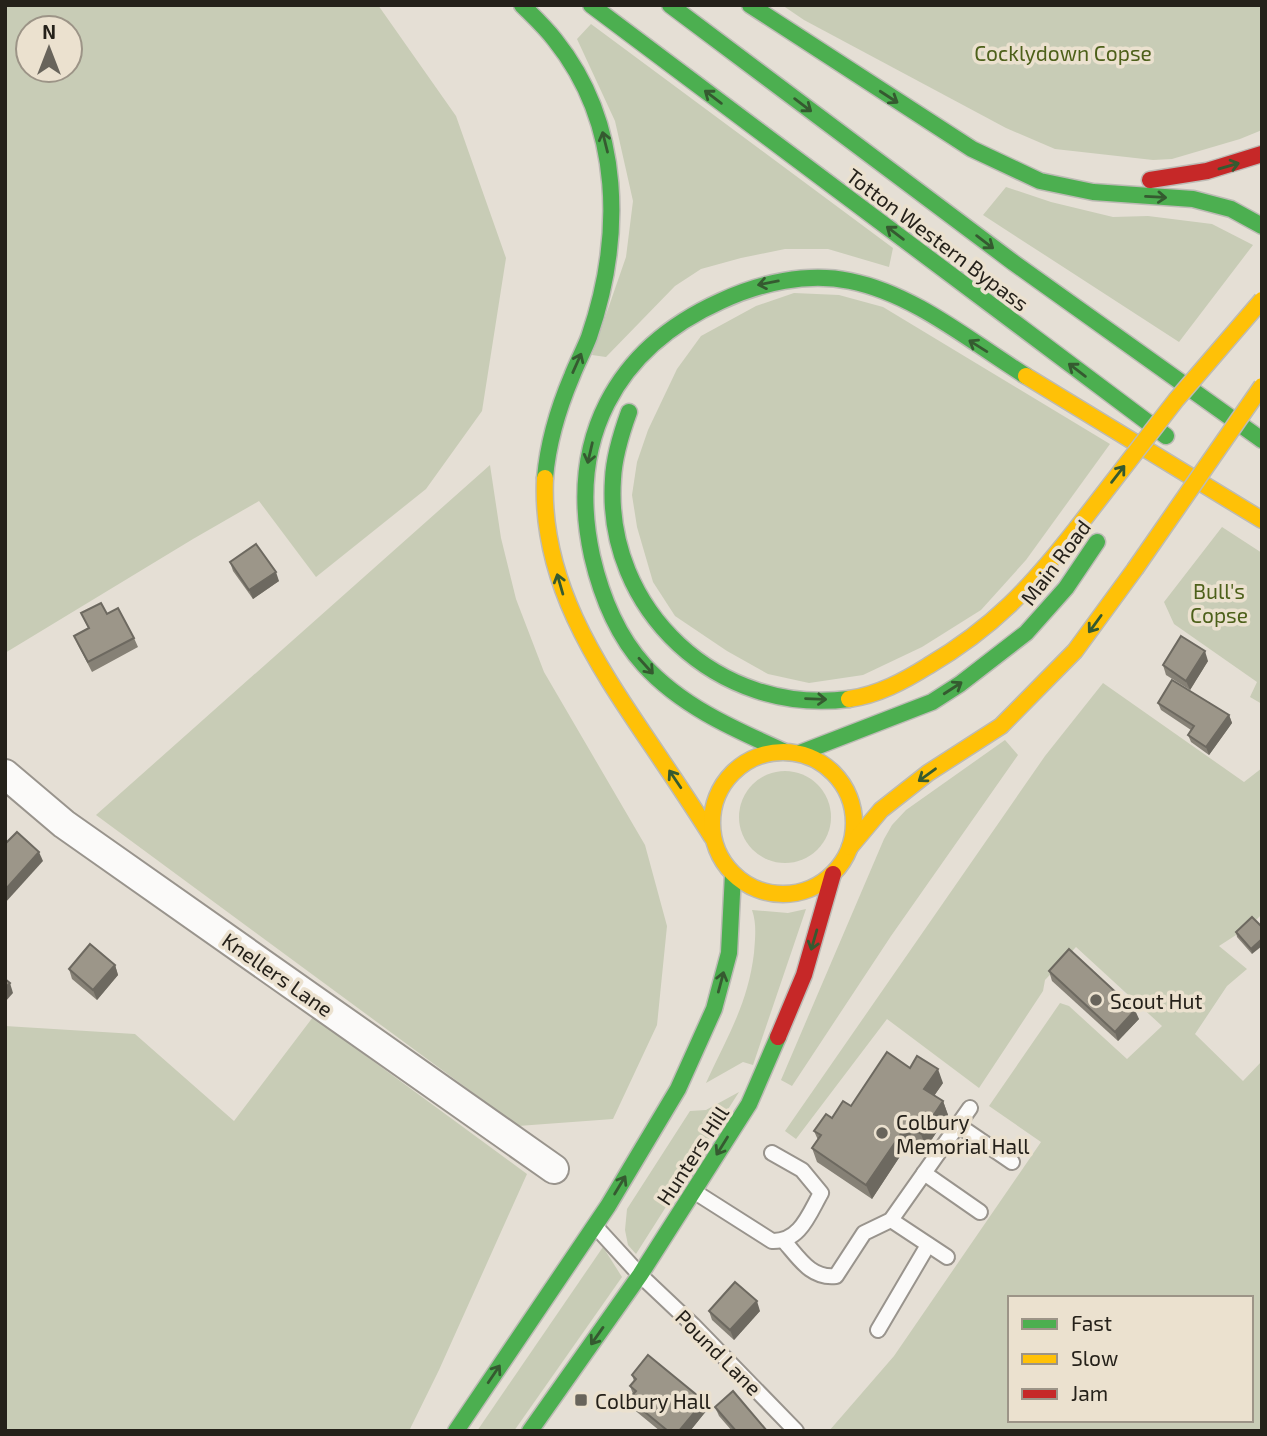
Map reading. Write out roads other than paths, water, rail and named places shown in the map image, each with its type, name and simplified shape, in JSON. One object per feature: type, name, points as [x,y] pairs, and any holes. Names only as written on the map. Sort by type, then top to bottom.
[{"type":"main road","points":[[522,5],[535,17],[579,73],[596,110],[612,172],[614,220],[609,265],[601,302],[553,427],[546,473],[545,507],[551,551],[561,592],[580,634],[712,836],[720,857],[733,874],[751,887],[772,894],[794,894],[815,887],[833,874],[850,847],[855,828],[853,808],[846,789],[819,760],[792,752],[696,708],[670,690],[643,664],[614,618],[601,589],[585,519],[585,483],[589,457],[609,396],[630,367],[662,334],[704,309],[755,286],[784,280],[850,281],[877,289],[915,307],[1119,435],[1262,520]]},
{"type":"main road","name":"Totton Western Bypass","points":[[591,5],[1178,429]]},
{"type":"main road","name":"Totton Western Bypass","points":[[670,5],[1013,263],[1262,440]]},
{"type":"main road","points":[[750,5],[972,149],[1040,181],[1093,192],[1193,199],[1231,209],[1262,226]]},
{"type":"main road","points":[[1040,181],[1119,184],[1179,177],[1230,167],[1262,154]]},
{"type":"main road","points":[[1144,474],[1178,429],[1262,301]]},
{"type":"main road","points":[[636,399],[623,426],[612,484],[613,523],[622,557],[636,591],[653,618],[697,662],[721,676],[785,697],[819,700],[855,698],[887,688],[918,673],[975,637],[999,617],[1050,563],[1176,400],[1262,301]]},
{"type":"main road","points":[[655,365],[704,309]]},
{"type":"main road","points":[[850,847],[881,810],[928,773],[1000,726],[1075,651],[1262,386]]},
{"type":"main road","points":[[1198,460],[1262,505]]},
{"type":"main road","name":"Main Road","points":[[792,752],[932,702],[960,684],[1026,633],[1066,588],[1101,536]]},
{"type":"main road","points":[[712,836],[711,816],[717,795],[728,777],[743,763],[762,754],[792,752]]},
{"type":"main road","points":[[456,1431],[595,1225],[678,1089],[713,1009],[729,953],[733,874]]},
{"type":"main road","name":"Hunters Hill","points":[[530,1431],[640,1275],[749,1104],[804,975],[833,874]]},
{"type":"street","name":"Knellers Lane","points":[[5,774],[64,824],[554,1169]]},
{"type":"lane","points":[[784,1241],[813,1273],[825,1277],[836,1276],[864,1233],[891,1220],[970,1108]]},
{"type":"lane","points":[[958,1125],[1012,1162]]},
{"type":"lane","points":[[694,1191],[772,1241],[784,1241],[800,1230],[821,1193],[802,1170],[772,1153]]},
{"type":"lane","points":[[924,1173],[980,1212]]},
{"type":"lane","points":[[891,1220],[947,1257]]},
{"type":"lane","name":"Pound Lane","points":[[595,1225],[640,1275],[693,1325],[796,1431]]},
{"type":"lane","points":[[878,1330],[928,1245]]},
{"type":"place","name":"Scout Hut","points":[[1096,1000]]},
{"type":"place","name":"Colbury Memorial Hall","points":[[882,1133]]},
{"type":"place","name":"Colbury Hall","points":[[581,1400]]},
{"type":"park label","name":"Cocklydown Copse","points":[[1063,52]]},
{"type":"park label","name":"Bull's Copse","points":[[1219,602]]}]
